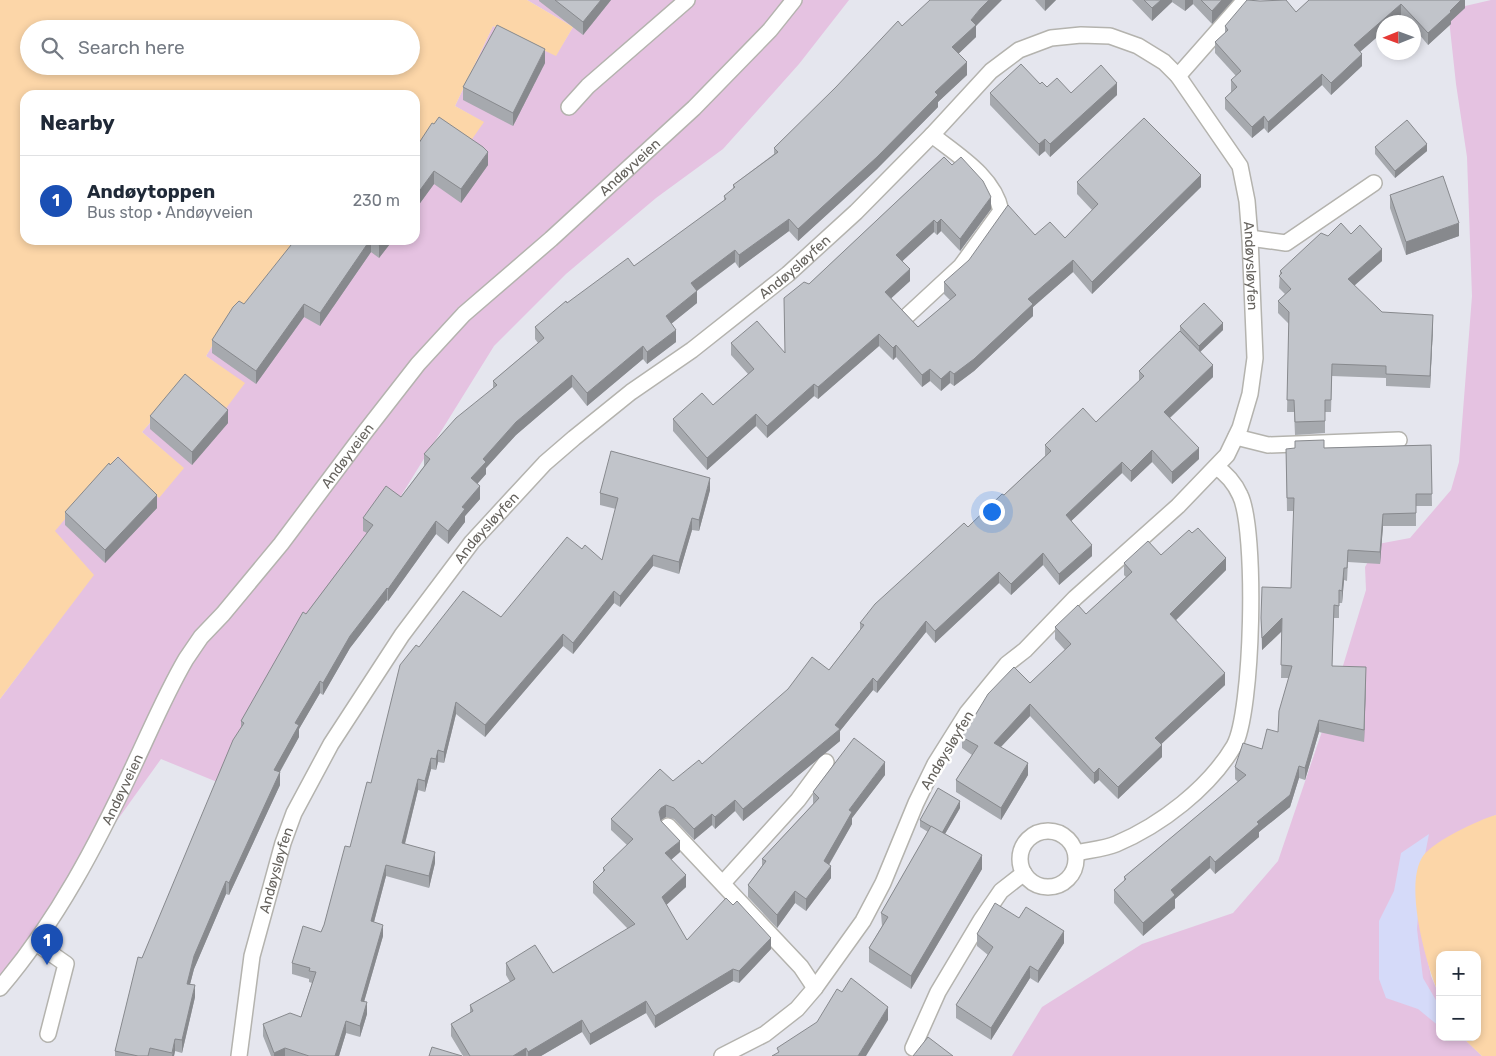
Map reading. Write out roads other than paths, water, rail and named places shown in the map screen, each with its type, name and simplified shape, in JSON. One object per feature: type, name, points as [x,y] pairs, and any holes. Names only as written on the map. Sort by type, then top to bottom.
[{"type":"street","points":[[569,107],[588,86],[687,0]]},
{"type":"street","name":"Andøyveien","points":[[0,988],[36,943],[62,904],[100,834],[186,659],[201,637],[223,614],[281,544],[418,364],[464,314],[551,239],[694,108],[770,30],[794,0]]},
{"type":"street","points":[[1178,76],[1245,0]]},
{"type":"street","name":"Andøysløyfen","points":[[239,1056],[252,956],[283,843],[294,813],[330,744],[402,635],[449,570],[472,542],[545,463],[631,392],[692,350],[788,274],[856,212],[932,135],[991,71],[1019,50],[1051,38],[1081,35],[1110,36],[1138,46],[1164,62],[1178,76],[1240,166],[1247,201],[1256,358],[1250,394],[1236,437],[1227,455],[1178,506],[1074,598],[1024,650],[1007,664],[967,713],[935,764],[916,802],[883,883],[863,921],[815,988],[797,1009],[765,1034],[722,1056]]},
{"type":"street","points":[[908,315],[961,266],[1002,211],[999,198],[989,183],[932,135]]},
{"type":"street","points":[[1250,238],[1286,243],[1374,183]]},
{"type":"street","points":[[1236,437],[1268,444],[1399,440]]},
{"type":"street","points":[[1076,853],[1115,844],[1158,821],[1186,800],[1211,776],[1234,745],[1244,716],[1247,686],[1250,556],[1241,496],[1226,474],[1216,467]]},
{"type":"street","points":[[723,883],[798,800],[826,762]]},
{"type":"street","points":[[668,826],[801,967],[815,988]]},
{"type":"street","points":[[1052,831],[1060,834],[1067,838],[1076,853],[1076,862],[1071,876],[1055,886],[1037,885],[1024,873],[1020,856],[1028,840],[1035,834],[1052,831]]},
{"type":"street","points":[[913,1048],[938,992],[981,920],[1001,891],[1024,873]]},
{"type":"street","points":[[36,943],[66,964],[48,1034]]},
{"type":"place","name":"Andøytoppen","points":[[47,965]]}]
